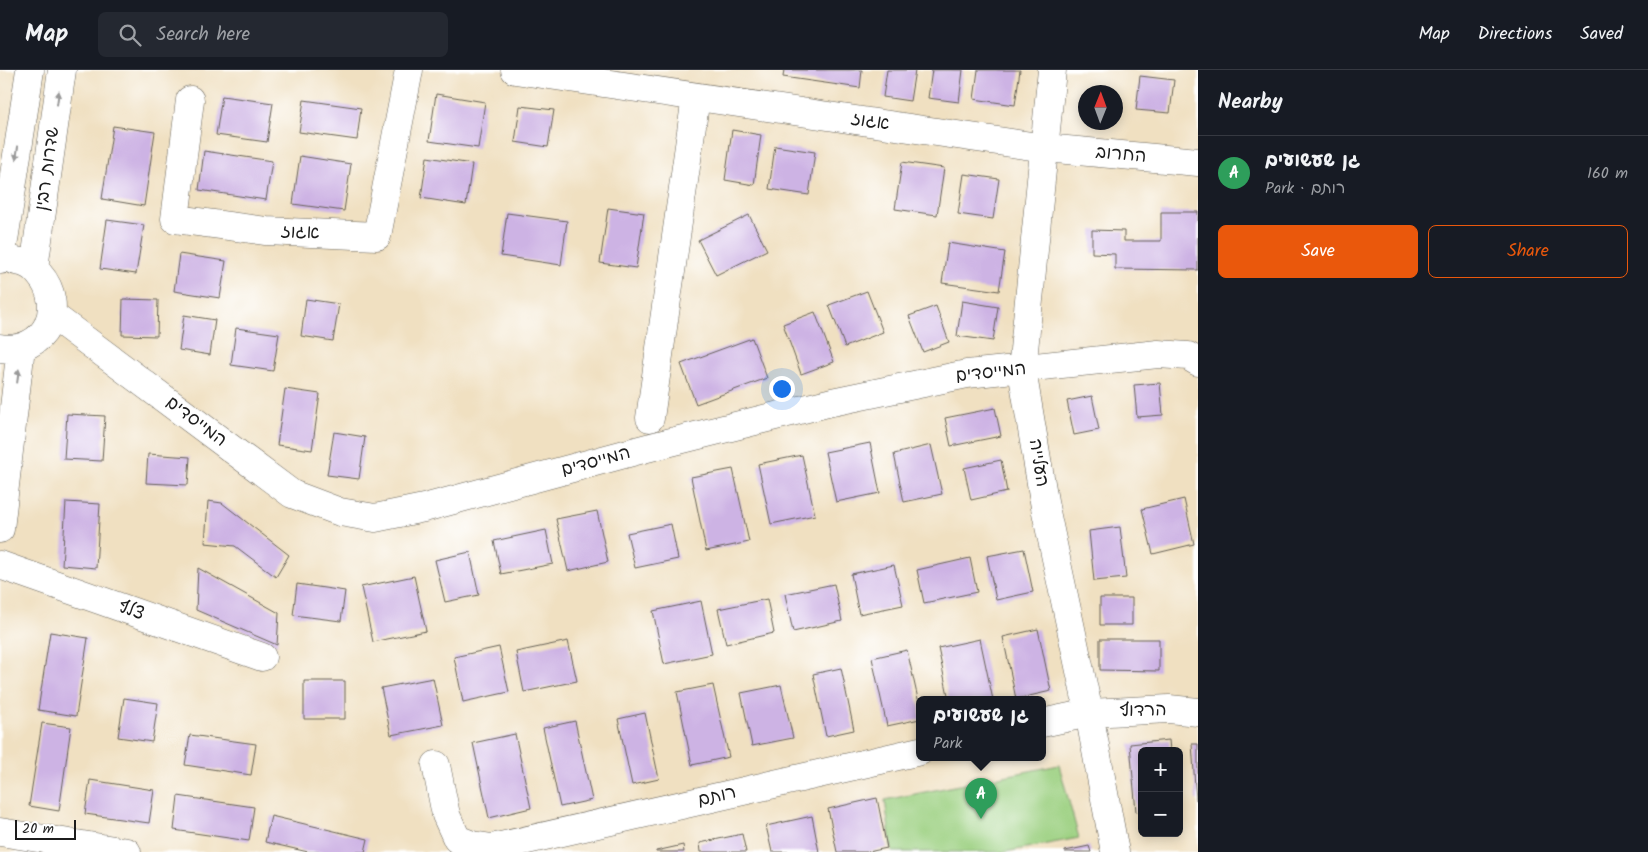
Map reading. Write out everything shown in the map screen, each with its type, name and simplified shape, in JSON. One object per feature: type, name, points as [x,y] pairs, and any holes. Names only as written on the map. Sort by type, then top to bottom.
[{"type":"street","name":"שדרות רבין","points":[[0,260],[30,70]]},
{"type":"street","name":"שדרות רבין","points":[[34,268],[62,70]]},
{"type":"street","name":"אגוז","points":[[190,100],[175,219],[266,231],[377,236],[409,70]]},
{"type":"street","name":"אגוז","points":[[515,70],[1044,148]]},
{"type":"street","name":"העלייה","points":[[1052,70],[1022,370],[1045,507],[1089,713],[1115,852]]},
{"type":"street","points":[[650,418],[696,97]]},
{"type":"street","name":"החרוב","points":[[1044,148],[1198,162]]},
{"type":"street","points":[[0,260],[20,261],[34,268],[49,284],[53,299],[52,315],[46,329],[35,340],[11,348],[0,529]]},
{"type":"street","name":"המייסדים","points":[[52,315],[292,494],[340,512],[375,518],[424,508],[647,448],[832,402],[968,374],[1022,370],[1158,354],[1188,356],[1198,362]]},
{"type":"street","name":"צלף","points":[[0,565],[262,657]]},
{"type":"street","name":"הרדוף","points":[[1089,713],[1169,709],[1198,712]]},
{"type":"street","points":[[1046,722],[1089,713]]},
{"type":"street","name":"רותם","points":[[436,765],[446,815],[456,839],[472,846],[492,848],[916,752]]},
{"type":"street","points":[[0,832],[126,852]]},
{"type":"green space","points":[[1059,765],[1079,838],[1005,852],[892,852],[885,800]]},
{"type":"building","points":[[784,70],[862,70],[860,88],[783,77]]},
{"type":"building","points":[[887,70],[915,70],[910,101],[883,97]]},
{"type":"building","points":[[932,70],[963,70],[959,102],[928,98]]},
{"type":"building","points":[[978,70],[1020,70],[1015,105],[974,99]]},
{"type":"building","points":[[1140,76],[1174,80],[1170,113],[1136,110]]},
{"type":"building","points":[[436,94],[485,102],[478,148],[429,141]]},
{"type":"building","points":[[222,96],[273,103],[267,142],[216,135]]},
{"type":"building","points":[[304,100],[361,108],[357,140],[299,132]]},
{"type":"building","points":[[520,106],[554,110],[548,147],[515,142]]},
{"type":"building","points":[[113,126],[155,132],[144,206],[102,199]]},
{"type":"building","points":[[732,130],[761,135],[754,185],[725,180]]},
{"type":"building","points":[[775,146],[815,152],[809,195],[769,189]]},
{"type":"building","points":[[204,151],[272,161],[266,200],[199,190]]},
{"type":"building","points":[[300,156],[351,164],[344,211],[293,204]]},
{"type":"building","points":[[427,157],[472,164],[466,205],[421,198]]},
{"type":"building","points":[[902,162],[944,168],[937,215],[895,209]]},
{"type":"building","points":[[964,174],[999,179],[993,219],[958,214]]},
{"type":"building","points":[[608,208],[644,213],[636,268],[600,263]]},
{"type":"building","points":[[1161,212],[1198,212],[1198,270],[1115,269],[1115,254],[1092,253],[1092,230],[1124,231],[1124,241],[1161,241]]},
{"type":"building","points":[[507,213],[567,221],[561,265],[501,256]]},
{"type":"building","points":[[749,215],[767,250],[716,275],[698,240]]},
{"type":"building","points":[[107,220],[144,225],[136,274],[100,269]]},
{"type":"building","points":[[948,243],[1005,252],[999,291],[942,283]]},
{"type":"building","points":[[179,254],[226,261],[220,298],[174,291]]},
{"type":"building","points":[[867,291],[883,332],[845,347],[829,305]]},
{"type":"building","points":[[123,299],[158,300],[157,336],[122,335]]},
{"type":"building","points":[[306,299],[339,304],[333,341],[301,336]]},
{"type":"building","points":[[962,301],[998,307],[993,341],[957,336]]},
{"type":"building","points":[[936,306],[949,342],[923,352],[909,316]]},
{"type":"building","points":[[815,312],[834,362],[801,374],[783,324]]},
{"type":"building","points":[[184,315],[215,320],[210,355],[179,350]]},
{"type":"building","points":[[236,328],[279,334],[273,371],[231,365]]},
{"type":"building","points":[[752,338],[767,378],[696,404],[681,364]]},
{"type":"building","points":[[1160,383],[1163,415],[1137,417],[1134,385]]},
{"type":"building","points":[[285,389],[320,394],[312,450],[277,445]]},
{"type":"building","points":[[1092,396],[1099,430],[1074,435],[1067,401]]},
{"type":"building","points":[[995,408],[1001,436],[951,446],[945,418]]},
{"type":"building","points":[[67,414],[105,416],[102,461],[64,459]]},
{"type":"building","points":[[334,432],[365,437],[359,479],[327,475]]},
{"type":"building","points":[[870,443],[880,493],[836,502],[825,452]]},
{"type":"building","points":[[931,445],[942,494],[904,502],[894,454]]},
{"type":"building","points":[[148,454],[190,457],[188,485],[146,483]]},
{"type":"building","points":[[802,455],[815,515],[771,524],[758,464]]},
{"type":"building","points":[[1001,460],[1007,492],[971,500],[964,468]]},
{"type":"building","points":[[733,469],[749,542],[706,551],[691,477]]},
{"type":"building","points":[[1184,499],[1194,544],[1153,554],[1142,509]]},
{"type":"building","points":[[208,501],[222,503],[289,555],[276,577],[235,546],[205,543]]},
{"type":"building","points":[[66,502],[100,504],[96,568],[62,565]]},
{"type":"building","points":[[597,511],[608,562],[568,571],[556,519]]},
{"type":"building","points":[[671,524],[678,559],[635,568],[627,533]]},
{"type":"building","points":[[1120,527],[1126,578],[1094,581],[1089,531]]},
{"type":"building","points":[[546,530],[553,564],[501,574],[494,541]]},
{"type":"building","points":[[1024,549],[1033,592],[996,600],[987,556]]},
{"type":"building","points":[[470,552],[479,595],[445,602],[435,560]]},
{"type":"building","points":[[970,558],[977,592],[924,603],[917,570]]},
{"type":"building","points":[[894,565],[903,605],[859,614],[851,574]]},
{"type":"building","points":[[198,568],[279,613],[277,645],[196,610]]},
{"type":"building","points":[[414,576],[426,631],[373,642],[361,587]]},
{"type":"building","points":[[297,584],[345,591],[341,621],[293,615]]},
{"type":"building","points":[[834,584],[842,621],[793,632],[785,594]]},
{"type":"building","points":[[1100,598],[1132,598],[1132,625],[1100,625]]},
{"type":"building","points":[[767,599],[774,633],[726,644],[718,609]]},
{"type":"building","points":[[701,601],[712,654],[664,664],[653,611]]},
{"type":"building","points":[[1038,629],[1051,691],[1029,696],[1015,696],[1003,637]]},
{"type":"building","points":[[50,632],[88,638],[76,716],[38,710]]},
{"type":"building","points":[[980,639],[992,696],[948,696],[938,648]]},
{"type":"building","points":[[1100,639],[1159,639],[1159,671],[1100,670]]},
{"type":"building","points":[[568,641],[577,681],[524,692],[516,652]]},
{"type":"building","points":[[499,647],[509,692],[463,702],[454,657]]},
{"type":"building","points":[[907,650],[917,696],[916,720],[887,726],[872,658]]},
{"type":"building","points":[[841,668],[854,730],[826,736],[813,674]]},
{"type":"building","points":[[433,678],[443,725],[391,735],[381,688]]},
{"type":"building","points":[[304,681],[345,681],[345,719],[304,719]]},
{"type":"building","points":[[713,685],[729,757],[692,765],[677,692]]},
{"type":"building","points":[[781,685],[793,738],[752,746],[741,693]]},
{"type":"building","points":[[124,698],[158,703],[152,742],[118,737]]},
{"type":"building","points":[[645,713],[659,779],[632,785],[618,719]]},
{"type":"building","points":[[575,721],[592,800],[560,807],[543,728]]},
{"type":"building","points":[[42,723],[71,727],[59,811],[29,806]]},
{"type":"building","points":[[515,734],[531,808],[489,818],[473,743]]},
{"type":"building","points":[[190,735],[256,744],[251,775],[185,765]]},
{"type":"building","points":[[1169,740],[1170,747],[1138,747],[1138,812],[1136,812],[1130,744]]},
{"type":"building","points":[[1192,744],[1198,744],[1198,800],[1196,800]]},
{"type":"building","points":[[90,780],[154,790],[149,823],[85,814]]},
{"type":"building","points":[[178,796],[254,807],[249,841],[174,830]]},
{"type":"building","points":[[877,798],[887,848],[868,852],[837,852],[828,809]]},
{"type":"building","points":[[271,816],[368,839],[365,852],[308,852],[265,842]]},
{"type":"building","points":[[812,816],[819,852],[772,852],[766,826]]},
{"type":"building","points":[[742,834],[746,852],[701,852],[700,843]]},
{"type":"building","points":[[683,845],[684,852],[656,852],[656,851]]},
{"type":"building","points":[[1089,846],[1091,852],[1065,852],[1065,851]]},
{"type":"place","name":"גן שעשועים","points":[[981,819]]}]
